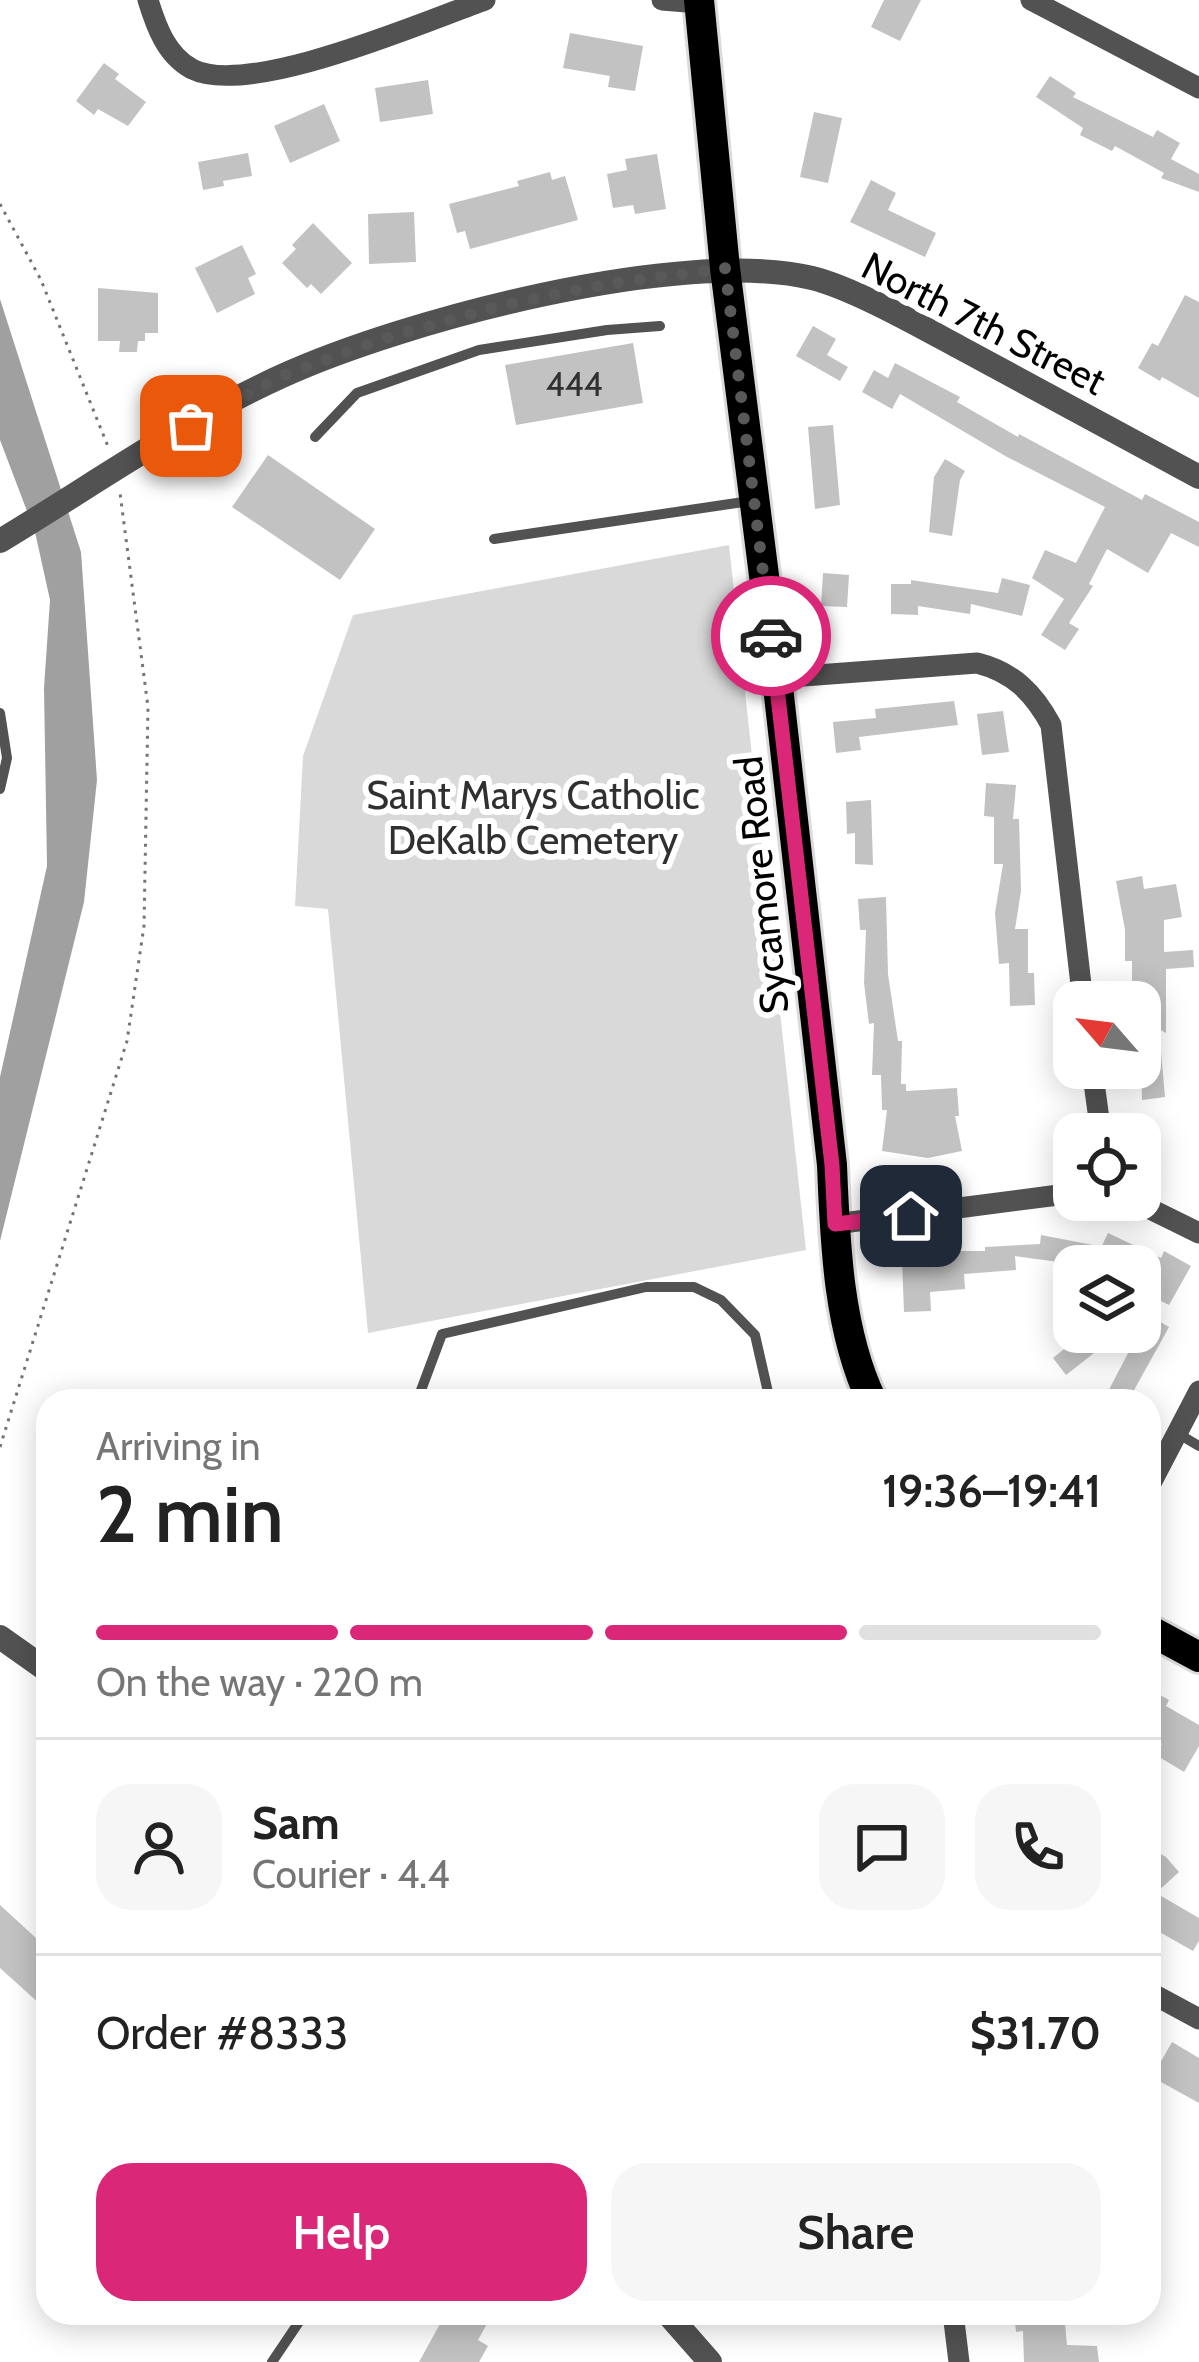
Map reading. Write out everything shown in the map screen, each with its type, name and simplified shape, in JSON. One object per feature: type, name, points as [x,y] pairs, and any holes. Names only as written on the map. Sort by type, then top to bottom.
[{"type":"main road","name":"Sycamore Road","points":[[699,2],[835,1224],[847,1312],[868,1389]]},
{"type":"main road","points":[[1161,1636],[1199,1657]]},
{"type":"street","points":[[148,0],[160,34],[179,60],[194,70],[236,75],[303,63],[485,0]]},
{"type":"street","points":[[662,0],[699,2]]},
{"type":"street","points":[[1031,0],[1199,88]]},
{"type":"street","name":"North 7th Street","points":[[0,541],[116,467],[280,377],[377,341],[520,302],[725,268],[814,278],[914,323],[1199,476]]},
{"type":"street","points":[[777,678],[977,663],[1004,672],[1036,698],[1051,725],[1081,981]]},
{"type":"street","points":[[835,1224],[1053,1196]]},
{"type":"street","points":[[1161,1214],[1199,1233]]},
{"type":"street","points":[[1161,1464],[1199,1391]]},
{"type":"street","points":[[0,1637],[36,1662]]},
{"type":"street","points":[[1161,1999],[1199,2018]]},
{"type":"street","points":[[678,2325],[710,2362]]},
{"type":"street","points":[[954,2325],[959,2362]]},
{"type":"lane","points":[[315,437],[357,393],[479,350],[660,326]]},
{"type":"lane","points":[[494,538],[753,500]]},
{"type":"lane","points":[[0,713],[8,758],[0,788]]},
{"type":"lane","points":[[421,1389],[442,1334],[646,1287],[694,1288],[721,1300],[755,1335],[767,1389]]},
{"type":"lane","points":[[1177,1433],[1199,1446]]},
{"type":"lane","points":[[272,2362],[297,2325]]},
{"type":"path","points":[[0,204],[41,280],[116,467],[148,707],[143,926],[127,1041],[0,1447]]},
{"type":"green space","name":"Saint Marys Catholic DeKalb Cemetery","points":[[729,545],[806,1250],[368,1333],[328,909],[295,906],[303,756],[353,615]]},
{"type":"shaded area","points":[[0,299],[81,552],[97,780],[84,902],[0,1241],[0,1077],[47,866],[44,688],[50,600],[35,532],[0,440]]},
{"type":"building","points":[[884,0],[921,0],[900,41],[871,27]]},
{"type":"building","points":[[570,33],[643,46],[635,91],[608,87],[610,76],[563,68]]},
{"type":"building","points":[[104,63],[119,74],[115,79],[146,102],[128,126],[98,109],[94,115],[76,101]]},
{"type":"building","points":[[1050,76],[1076,93],[1073,97],[1153,137],[1157,130],[1180,143],[1171,159],[1199,174],[1199,192],[1161,178],[1164,173],[1115,146],[1112,151],[1080,135],[1083,128],[1036,97]]},
{"type":"building","points":[[428,80],[433,114],[380,122],[375,88]]},
{"type":"building","points":[[324,104],[340,141],[290,163],[274,126]]},
{"type":"building","points":[[814,112],[842,118],[828,183],[800,177]]},
{"type":"building","points":[[248,153],[252,176],[203,190],[198,162]]},
{"type":"building","points":[[657,154],[666,209],[635,214],[633,205],[613,208],[607,174],[627,170],[625,159]]},
{"type":"building","points":[[550,172],[552,180],[565,176],[578,220],[470,249],[465,231],[457,233],[449,204],[519,186],[517,181]]},
{"type":"building","points":[[871,180],[896,193],[888,210],[936,233],[925,257],[850,222]]},
{"type":"building","points":[[414,212],[416,262],[369,264],[368,214]]},
{"type":"building","points":[[313,223],[352,263],[321,294],[311,284],[307,288],[282,263]]},
{"type":"building","points":[[242,245],[256,274],[248,278],[255,294],[217,313],[195,268]]},
{"type":"building","points":[[98,288],[158,293],[158,333],[145,333],[137,352],[119,352],[120,341],[98,341]]},
{"type":"building","points":[[1185,295],[1199,302],[1199,398],[1138,368],[1152,343],[1158,346]]},
{"type":"building","points":[[813,326],[836,339],[827,355],[848,367],[840,381],[796,356]]},
{"type":"building","points":[[633,343],[643,403],[516,425],[505,365]]},
{"type":"building","points":[[895,363],[960,397],[957,402],[1018,437],[1142,500],[1145,494],[1199,522],[1199,547],[1171,533],[1148,573],[1107,549],[1089,584],[1093,586],[1069,623],[1079,629],[1065,650],[1041,635],[1064,599],[1032,578],[1045,550],[1076,563],[1105,507],[900,394],[892,409],[862,392],[874,370],[888,378]]},
{"type":"building","points":[[833,425],[840,505],[815,509],[808,427]]},
{"type":"building","points":[[268,455],[375,529],[340,580],[232,507]]},
{"type":"building","points":[[945,459],[965,471],[952,536],[929,532],[934,477]]},
{"type":"building","points":[[823,573],[849,575],[847,607],[821,606]]},
{"type":"building","points":[[1002,578],[1030,585],[1022,616],[971,604],[970,614],[918,606],[918,615],[891,614],[891,584],[911,584],[911,580],[998,593]]},
{"type":"building","points":[[954,701],[958,725],[859,737],[861,750],[836,753],[833,722],[876,718],[875,709]]},
{"type":"building","points":[[1003,711],[1009,752],[982,755],[977,714]]},
{"type":"building","points":[[986,783],[1016,785],[1013,819],[1019,819],[1021,891],[1015,929],[1028,929],[1028,973],[1034,973],[1035,1005],[1010,1006],[1009,963],[999,964],[995,913],[1003,864],[994,864],[994,817],[984,816]]},
{"type":"building","points":[[871,800],[873,865],[855,864],[855,833],[847,834],[846,802]]},
{"type":"building","points":[[1142,876],[1144,889],[1176,884],[1182,917],[1164,920],[1164,952],[1193,950],[1194,967],[1166,969],[1166,1033],[1161,1030],[1161,981],[1132,981],[1132,961],[1125,961],[1116,881]]},
{"type":"building","points":[[886,897],[888,974],[898,1041],[902,1041],[901,1084],[906,1084],[906,1091],[957,1088],[959,1116],[955,1116],[962,1151],[928,1158],[882,1151],[887,1110],[882,1110],[881,1075],[872,1075],[874,1023],[869,1024],[864,983],[866,930],[860,930],[858,899]]},
{"type":"building","points":[[1161,1052],[1165,1097],[1142,1100],[1142,1089],[1161,1089]]},
{"type":"building","points":[[1108,1233],[1133,1245],[1102,1245]]},
{"type":"building","points":[[1041,1235],[1093,1245],[1053,1245],[1053,1261],[1015,1256],[1016,1270],[964,1274],[965,1289],[930,1292],[931,1311],[904,1312],[902,1259],[938,1257],[939,1251],[1040,1244]]},
{"type":"building","points":[[1164,1251],[1191,1266],[1169,1305],[1161,1301]]},
{"type":"building","points":[[1059,1353],[1094,1353],[1066,1375],[1053,1358]]},
{"type":"building","points":[[1128,1353],[1155,1353],[1135,1389],[1109,1389]]},
{"type":"building","points":[[1161,1696],[1169,1700],[1166,1706],[1199,1725],[1199,1746],[1184,1772],[1161,1758]]},
{"type":"building","points":[[1161,1854],[1166,1857],[1179,1872],[1161,1888]]},
{"type":"building","points":[[1161,1896],[1199,1918],[1199,1941],[1193,1951],[1161,1933]]},
{"type":"building","points":[[0,1905],[36,1938],[36,2000],[0,1968]]},
{"type":"building","points":[[1172,2042],[1199,2058],[1199,2103],[1161,2082],[1161,2061]]},
{"type":"building","points":[[439,2325],[486,2325],[478,2340],[488,2346],[479,2362],[419,2362]]},
{"type":"building","points":[[1015,2325],[1065,2325],[1067,2345],[1097,2346],[1099,2362],[1024,2362],[1023,2331],[1016,2332]]},
{"type":"way so far","points":[[191,426],[280,377],[377,341],[500,306],[725,268],[771,636]]},
{"type":"route","points":[[771,636],[835,1224],[911,1216]]}]
